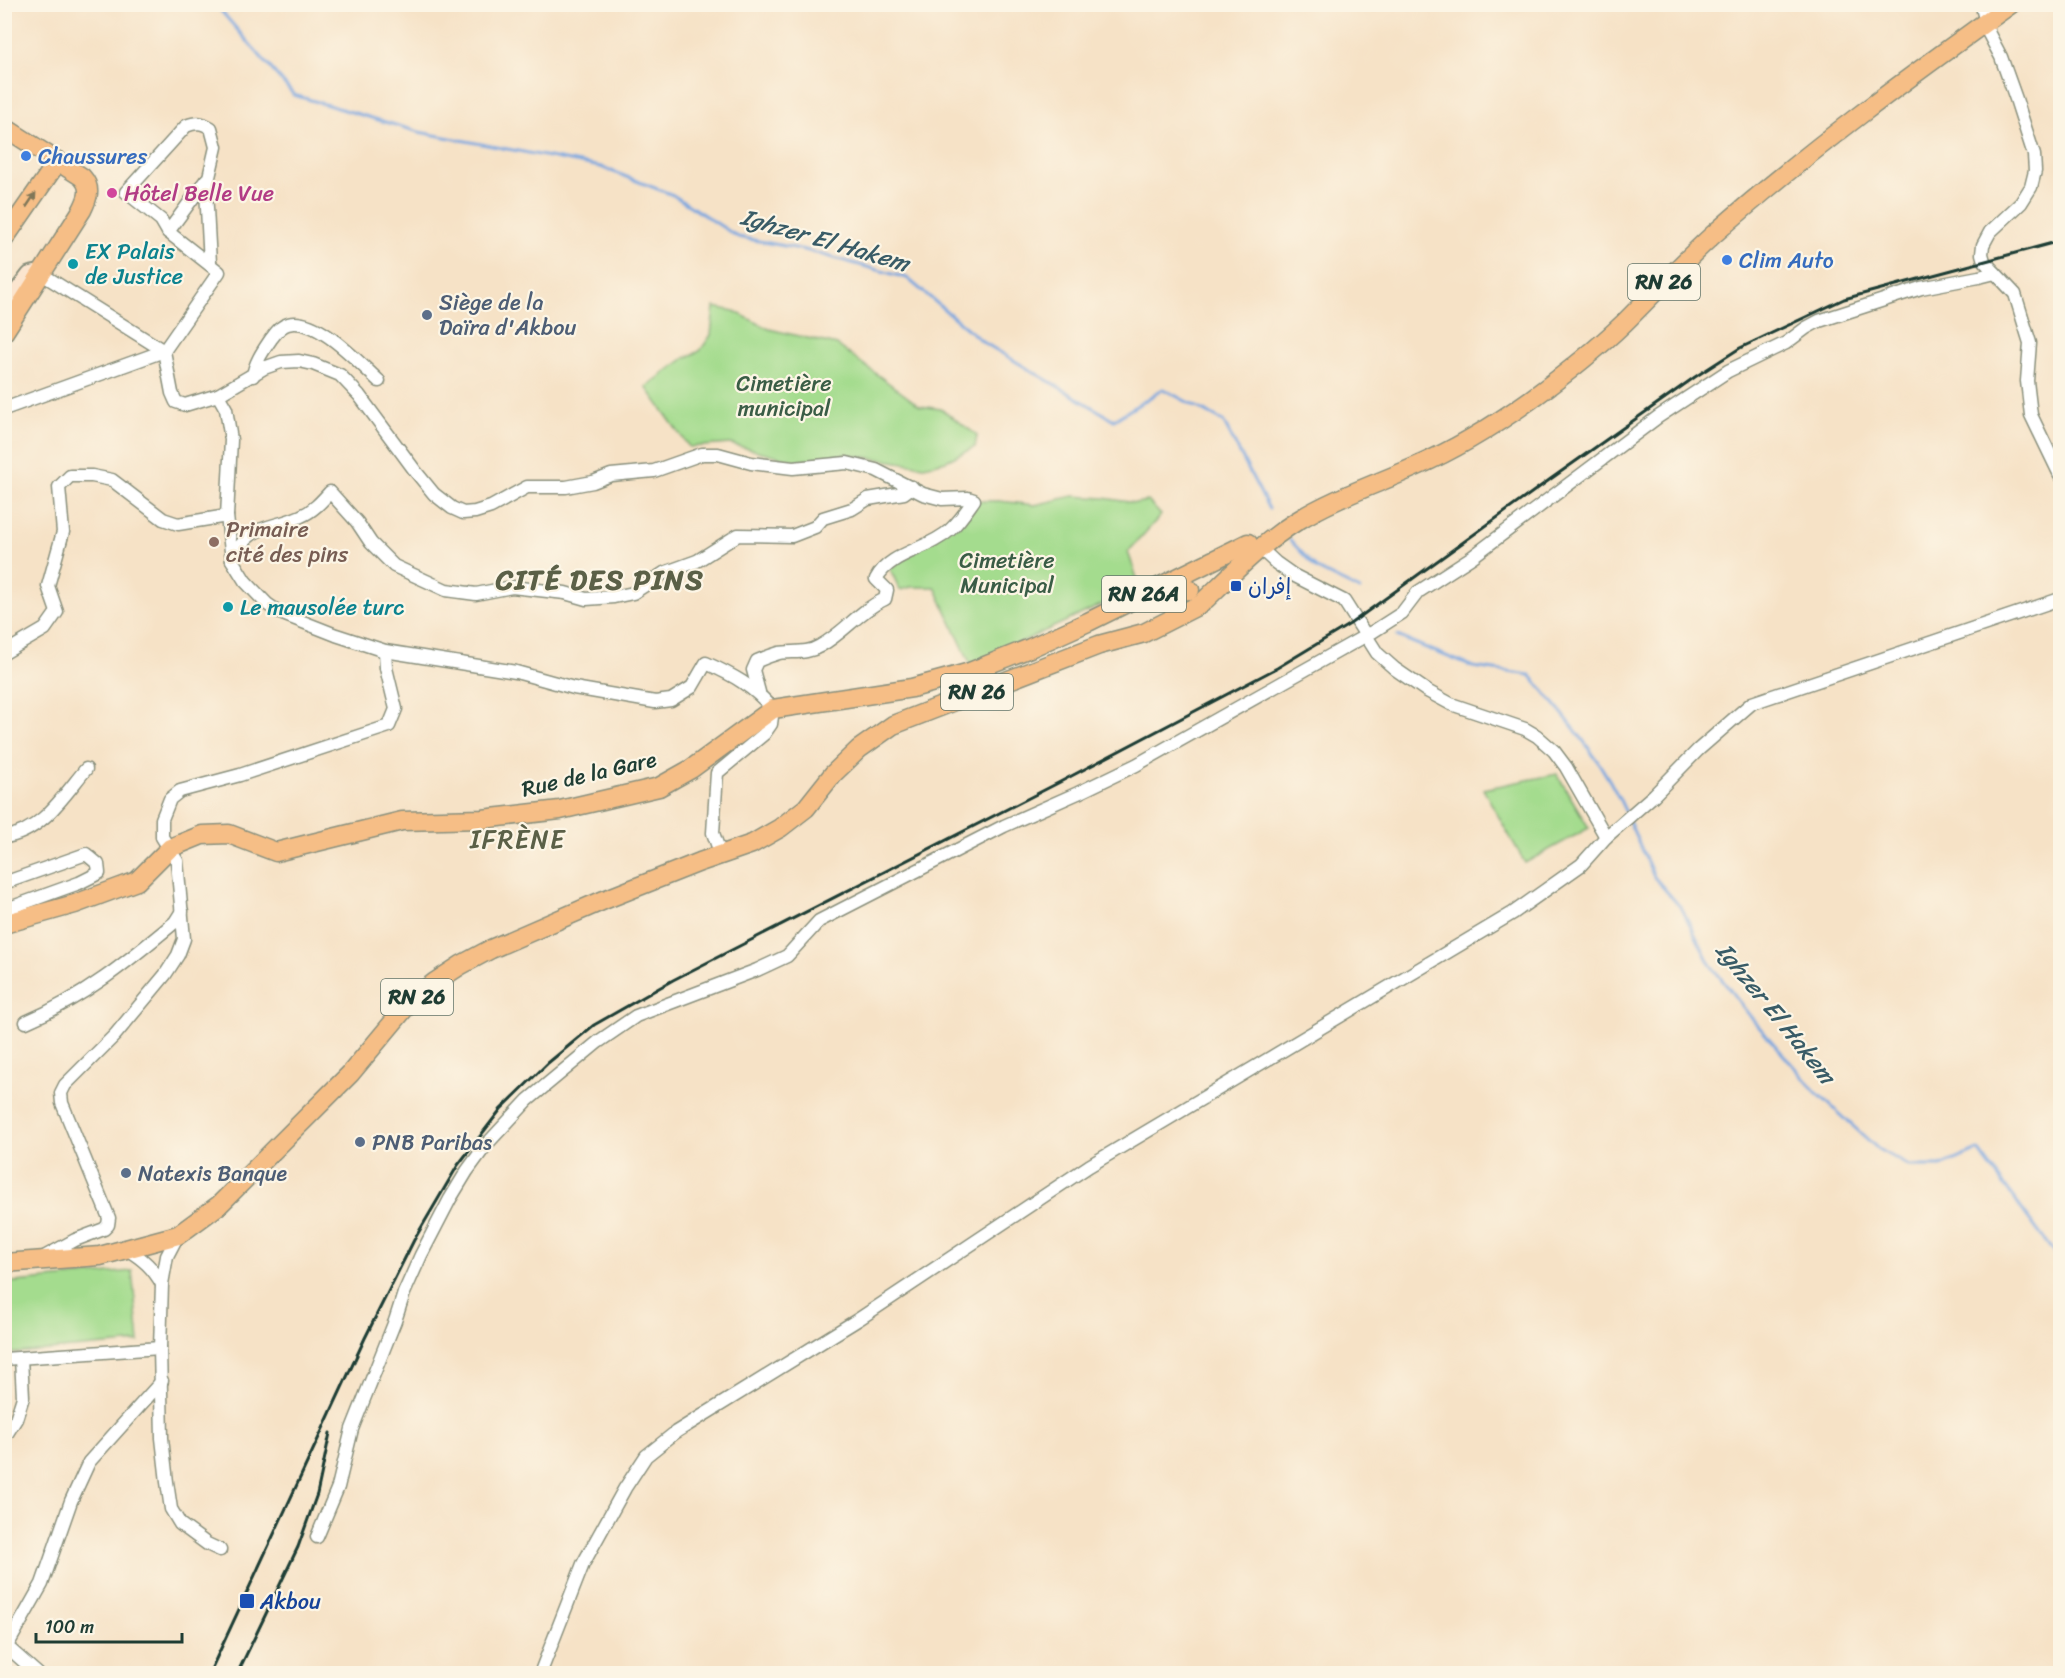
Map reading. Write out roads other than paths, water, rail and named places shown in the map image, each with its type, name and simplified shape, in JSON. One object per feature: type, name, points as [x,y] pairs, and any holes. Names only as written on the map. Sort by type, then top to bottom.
[{"type":"main road","name":"RN 26","points":[[4,1263],[100,1256],[178,1235],[205,1217],[227,1197],[350,1074],[410,1002],[460,965],[491,949],[604,900],[752,844],[780,828],[806,808],[833,774],[859,749],[893,725],[1099,645],[1168,607],[1197,595],[1260,542],[1318,498],[1423,452],[1488,416],[1530,388],[1577,351],[1617,315],[1687,244],[1859,102],[1987,12],[2011,4]]},
{"type":"main road","points":[[4,127],[82,177],[89,191],[82,210],[4,332]]},
{"type":"main road","points":[[4,239],[58,161]]},
{"type":"main road","points":[[1197,595],[1205,571],[1260,542]]},
{"type":"main road","name":"Rue de la Gare","points":[[4,924],[75,904],[137,880],[171,848],[202,835],[229,834],[276,852],[402,822],[482,819],[571,808],[659,787],[691,769],[772,709],[923,685],[967,673],[1088,622],[1129,600],[1205,571]]},
{"type":"main road","points":[[1170,583],[1184,582],[1197,595]]},
{"type":"main road","points":[[1088,622],[1115,615],[1164,593],[1197,595]]},
{"type":"street","points":[[1987,12],[1989,34],[2001,57],[2023,120],[2034,155],[2035,171],[2031,187],[2021,203],[1990,231],[1983,245],[1984,261],[2014,294],[2030,343],[2027,381],[2031,415],[2061,475]]},
{"type":"street","points":[[4,409],[164,351],[219,272],[168,232],[161,220],[126,192],[186,126],[194,123],[203,123],[211,128],[216,147],[206,190],[210,263]]},
{"type":"street","points":[[168,232],[208,176]]},
{"type":"street","points":[[4,309],[23,282],[30,275],[40,273],[164,351],[172,393],[176,402],[185,405],[218,395],[264,368],[281,362],[314,364],[340,375],[359,395],[434,494],[452,508],[463,513],[491,507],[527,488],[566,487],[593,482],[611,475],[654,471],[702,454],[718,454],[751,463],[793,468],[847,463],[876,470],[923,494],[942,499],[968,498],[974,500],[950,530],[933,541],[891,561],[876,579],[887,590],[885,599],[872,604],[837,635],[818,648],[804,652],[779,653],[757,661],[753,670],[759,692]]},
{"type":"street","points":[[317,1537],[338,1487],[352,1429],[404,1293],[450,1199],[467,1171],[498,1131],[528,1100],[598,1042],[636,1016],[787,957],[819,921],[1004,826],[1136,765],[1402,614],[1418,592],[1472,557],[1658,417],[1728,371],[1786,343],[1806,328],[1819,321],[1921,288],[1995,273]]},
{"type":"street","points":[[253,376],[254,367],[276,332],[289,323],[298,323],[330,337],[380,381]]},
{"type":"street","points":[[218,395],[226,409],[231,440],[227,516],[232,560],[245,581],[280,614],[385,651],[516,672],[574,688],[655,702],[671,700],[692,687],[706,663],[729,673],[759,692],[772,709],[771,724],[764,735],[717,773],[712,833],[721,855]]},
{"type":"street","points":[[4,652],[45,629],[57,612],[48,586],[63,532],[59,487],[70,476],[92,476],[112,480],[163,519],[178,524],[227,516]]},
{"type":"street","points":[[232,560],[250,534],[266,526],[282,524],[303,516],[317,507],[330,492],[357,522],[371,543],[394,566],[446,590],[476,594],[512,587],[565,593],[586,599],[614,597],[633,593],[664,573],[697,561],[738,535],[792,536],[815,527],[823,518],[852,509],[868,499],[904,494],[912,487]]},
{"type":"street","points":[[1260,542],[1276,563],[1293,575],[1344,601],[1365,635],[1383,658],[1426,691],[1451,704],[1525,729],[1537,736],[1554,751],[1566,767],[1606,837]]},
{"type":"street","points":[[540,1674],[584,1564],[625,1488],[646,1456],[676,1432],[859,1319],[1089,1166],[1513,913],[1581,865],[1606,837],[1654,795],[1698,750],[1752,704],[2061,598]]},
{"type":"street","points":[[37,1261],[108,1225],[109,1218],[62,1103],[61,1093],[65,1085],[115,1035],[165,975],[178,955],[184,939],[177,861],[171,848],[162,837],[162,819],[170,799],[180,791],[240,775],[389,726],[396,709],[386,668],[385,651]]},
{"type":"street","points":[[4,837],[22,833],[34,826],[86,769]]},
{"type":"street","points":[[4,883],[86,854],[98,864],[99,873],[79,883],[4,910]]},
{"type":"street","points":[[26,1022],[58,1009],[116,971],[175,921],[182,911]]},
{"type":"street","points":[[178,1235],[167,1256],[162,1284],[160,1348],[162,1437],[171,1509],[180,1524],[207,1545],[220,1551]]},
{"type":"street","points":[[128,1250],[153,1269],[162,1284]]},
{"type":"street","points":[[4,1359],[160,1348]]},
{"type":"street","points":[[4,1438],[16,1419],[23,1397],[21,1358]]},
{"type":"street","points":[[38,1674],[6,1645],[42,1584],[71,1502],[89,1462],[162,1381]]},
{"type":"waterway","name":"Ighzer El Hakem","points":[[215,4],[294,95],[419,132],[601,167],[673,195],[738,237],[805,250],[907,278],[983,342],[1114,420],[1163,389],[1223,421],[1269,509]]},
{"type":"waterway","name":"Ighzer El Hakem","points":[[1290,540],[1317,569],[1360,590]]},
{"type":"waterway","name":"Ighzer El Hakem","points":[[1397,636],[1473,667],[1530,675],[1571,724],[1596,759],[1627,815]]},
{"type":"waterway","name":"Ighzer El Hakem","points":[[1629,821],[1654,877],[1682,909],[1710,964],[1753,1020],[1816,1092],[1878,1149],[1909,1166],[1941,1166],[1978,1150],[2060,1261]]},
{"type":"railway","points":[[209,1674],[365,1338],[414,1240],[458,1165],[501,1109],[548,1063],[594,1025],[673,980],[1277,668],[1350,624],[1552,478],[1740,348],[1844,299],[2060,241]]},
{"type":"railway","points":[[237,1674],[298,1547],[317,1494],[330,1433]]},
{"type":"place","name":"Chaussures","points":[[26,156]]},
{"type":"place","name":"Hôtel Belle Vue","points":[[112,193]]},
{"type":"place","name":"Clim Auto","points":[[1727,260]]},
{"type":"place","name":"EX Palais de Justice","points":[[73,264]]},
{"type":"place","name":"Siège de la Daïra d'Akbou","points":[[427,315]]},
{"type":"place","name":"Primaire cité des pins","points":[[214,542]]},
{"type":"place","name":"إفران","points":[[1236,586]]},
{"type":"place","name":"Le mausolée turc","points":[[228,607]]},
{"type":"place","name":"PNB Paribas","points":[[360,1142]]},
{"type":"place","name":"Natexis Banque","points":[[126,1173]]},
{"type":"place","name":"Akbou","points":[[247,1601]]},
{"type":"district","name":"CITÉ DES PINS","points":[[600,579]]},
{"type":"district","name":"IFRÈNE","points":[[518,839]]},
{"type":"park label","name":"Cimetière municipal","points":[[784,396]]},
{"type":"park label","name":"Cimetière Municipal","points":[[1007,572]]}]
